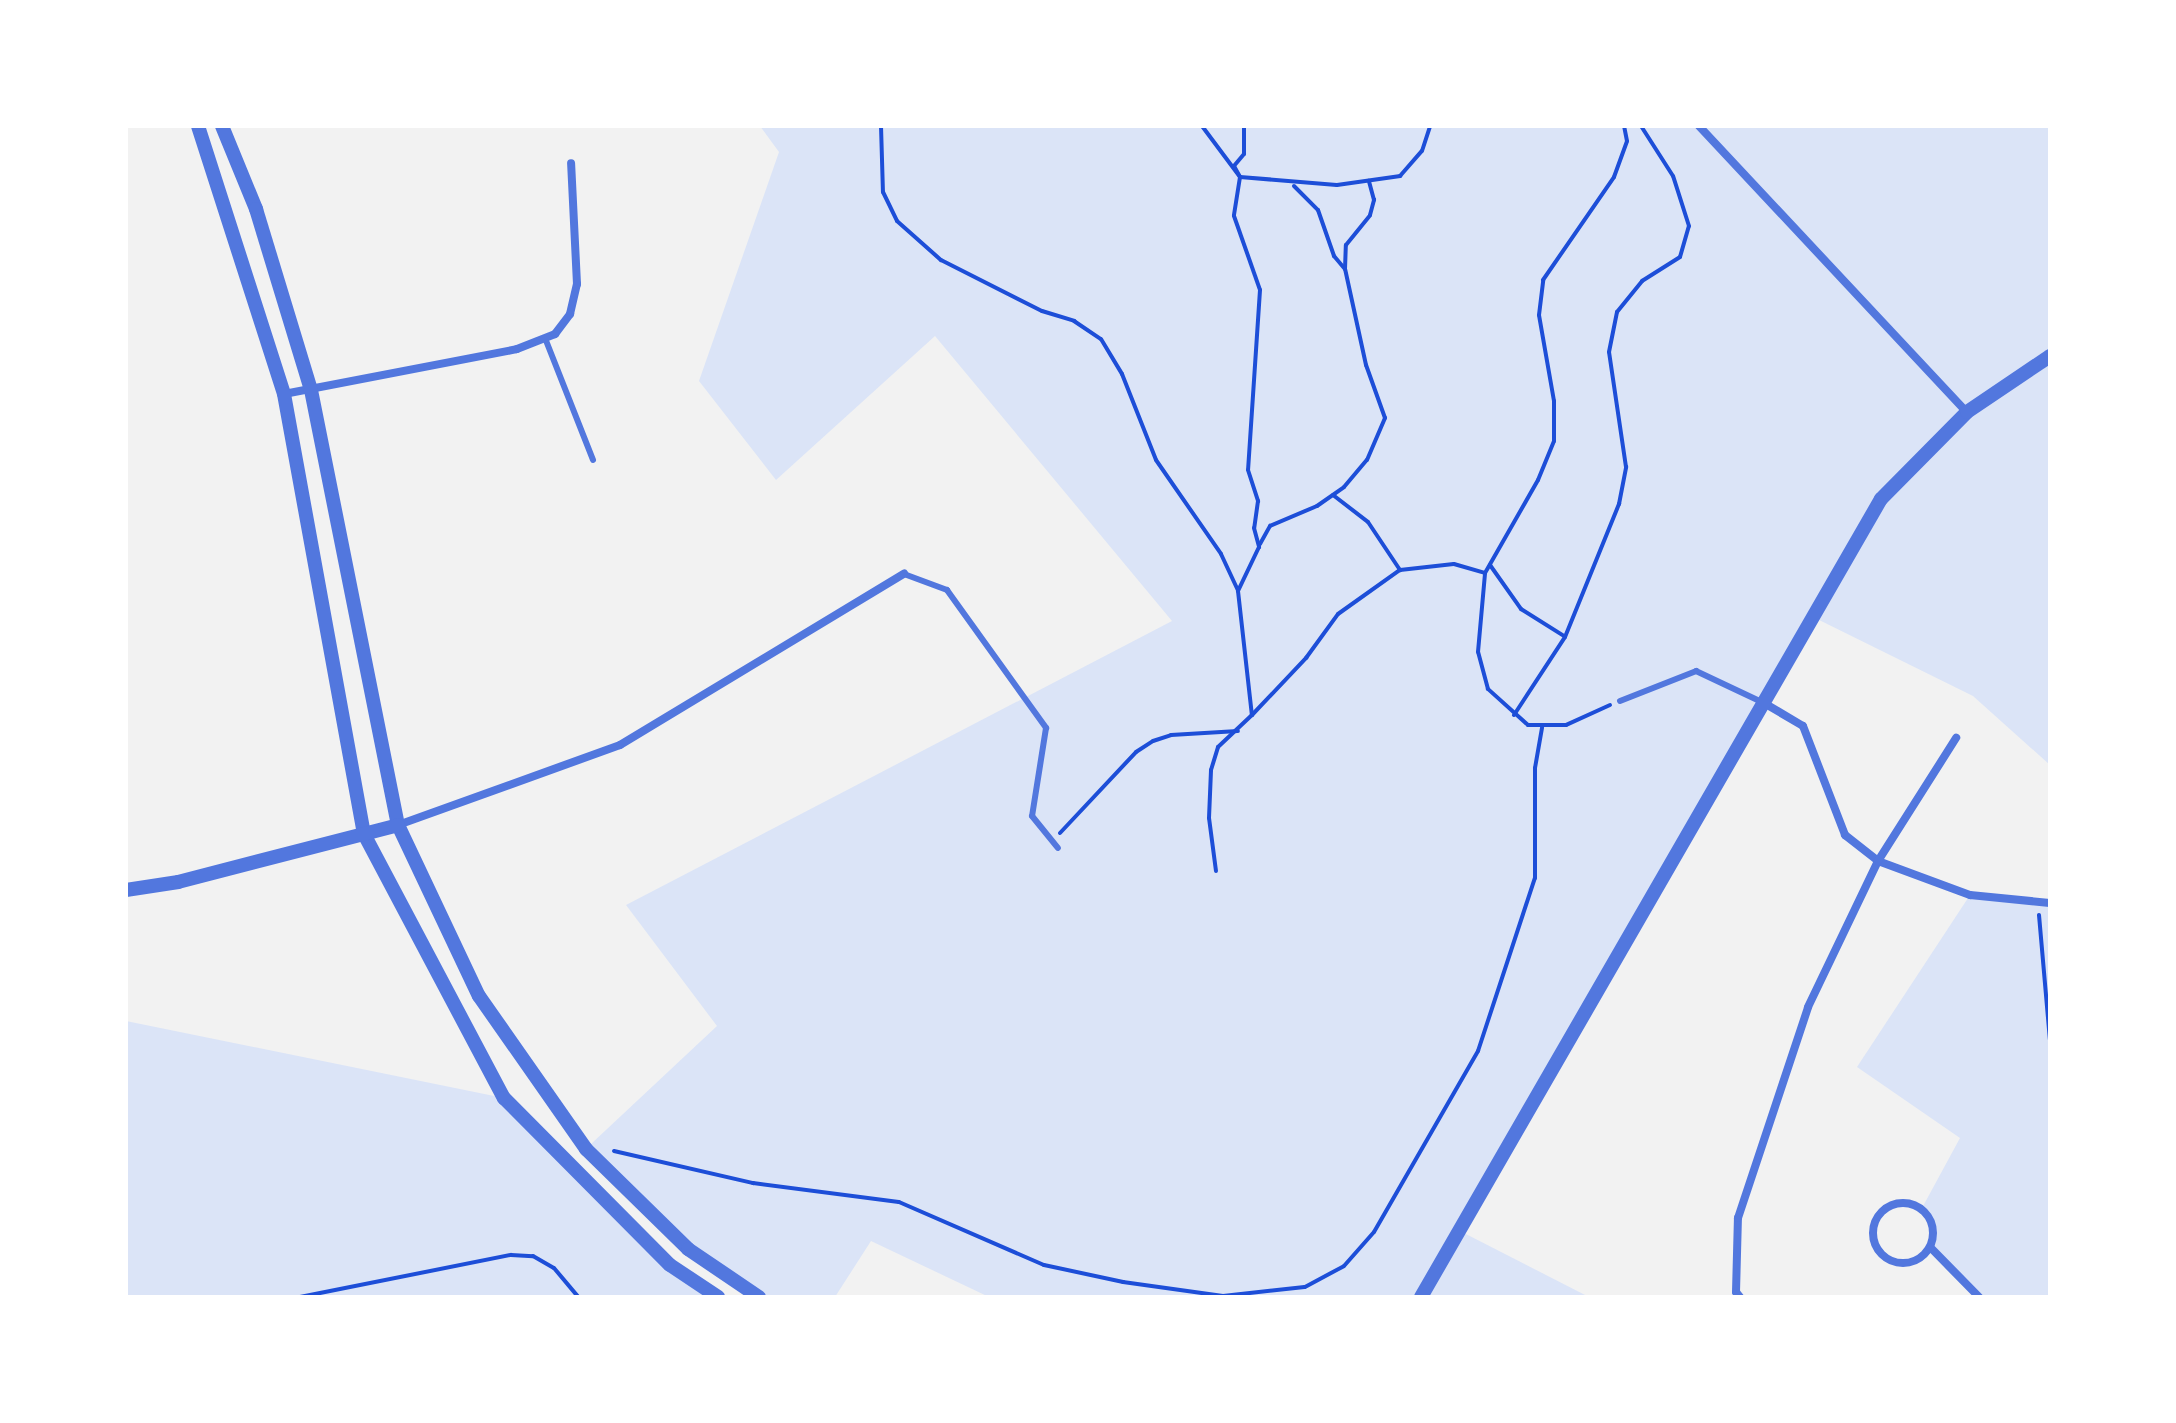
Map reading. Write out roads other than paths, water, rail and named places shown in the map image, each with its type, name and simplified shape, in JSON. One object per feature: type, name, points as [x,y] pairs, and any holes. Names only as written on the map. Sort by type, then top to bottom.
[{"type":"street","points":[[198,126],[284,394],[364,834],[504,1098],[670,1265],[718,1297]]},
{"type":"street","points":[[222,126],[256,209],[311,390],[398,825],[479,996],[586,1149],[688,1249],[759,1297]]},
{"type":"street","points":[[1699,126],[1967,412]]},
{"type":"street","points":[[284,394],[517,349],[555,334],[570,314],[577,284],[571,163]]},
{"type":"street","points":[[1421,1297],[1881,499],[1967,412],[2050,356]]},
{"type":"street","points":[[126,890],[178,882],[398,825],[620,745],[904,574]]},
{"type":"street","points":[[1764,703],[1803,726],[1845,835],[1878,861],[1970,895],[2050,903]]},
{"type":"street","points":[[1740,1297],[1736,1292],[1738,1218],[1808,1007],[1878,861],[1956,738]]},
{"type":"street","points":[[1891,1202],[1922,1208],[1935,1232],[1931,1248],[1916,1261],[1898,1264],[1874,1247],[1872,1224],[1891,1202]]},
{"type":"street","points":[[1931,1248],[1979,1297]]},
{"type":"lane","points":[[545,338],[593,460]]},
{"type":"lane","points":[[904,574],[947,590],[1046,728],[1032,816],[1058,848]]},
{"type":"lane","points":[[1620,701],[1696,671],[1764,703]]}]
